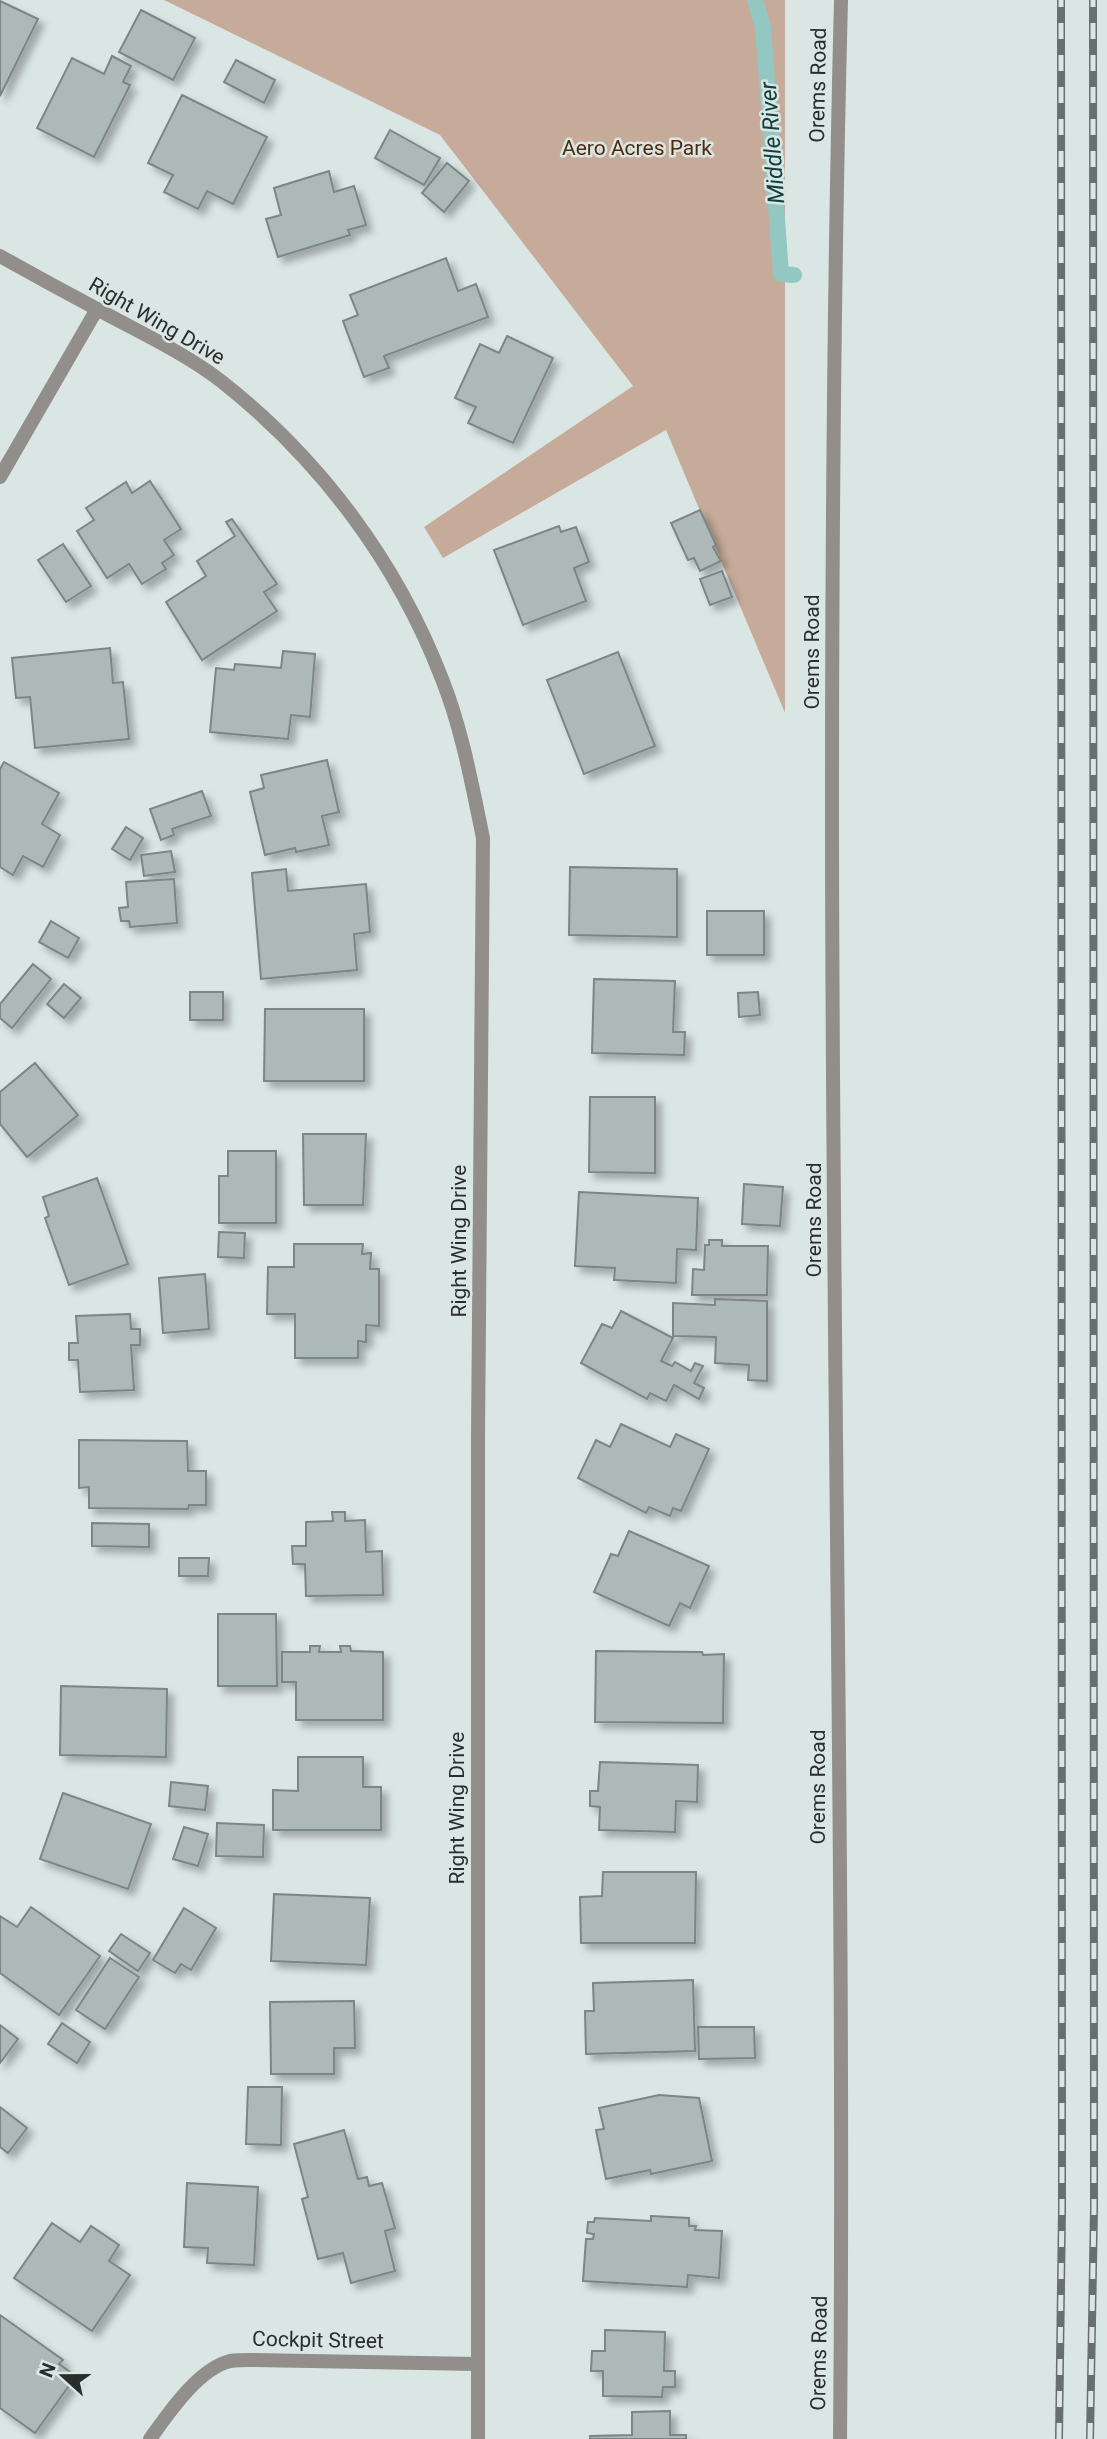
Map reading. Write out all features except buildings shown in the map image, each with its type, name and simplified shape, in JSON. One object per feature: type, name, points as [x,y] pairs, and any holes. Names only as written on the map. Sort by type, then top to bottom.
[{"type":"street","name":"Orems Road","points":[[839,2439],[840,1887],[832,811],[834,344],[841,0]]},
{"type":"street","name":"Right Wing Drive","points":[[0,256],[161,343],[220,381],[307,458],[376,548],[415,615],[444,682],[467,764],[483,838],[478,1464],[478,2439]]},
{"type":"street","points":[[0,477],[97,309]]},
{"type":"street","name":"Cockpit Street","points":[[150,2439],[196,2383],[210,2371],[229,2361],[477,2364]]},
{"type":"green space","name":"Aero Acres Park","points":[[164,0],[785,0],[785,713],[666,430],[443,558],[424,527],[633,386],[440,135]]},
{"type":"waterway","name":"Middle River","points":[[755,0],[763,27],[781,274],[794,275]]},
{"type":"railway","points":[[1059,2439],[1062,2209],[1061,0]]},
{"type":"railway","points":[[1090,2439],[1094,2208],[1093,0]]}]
